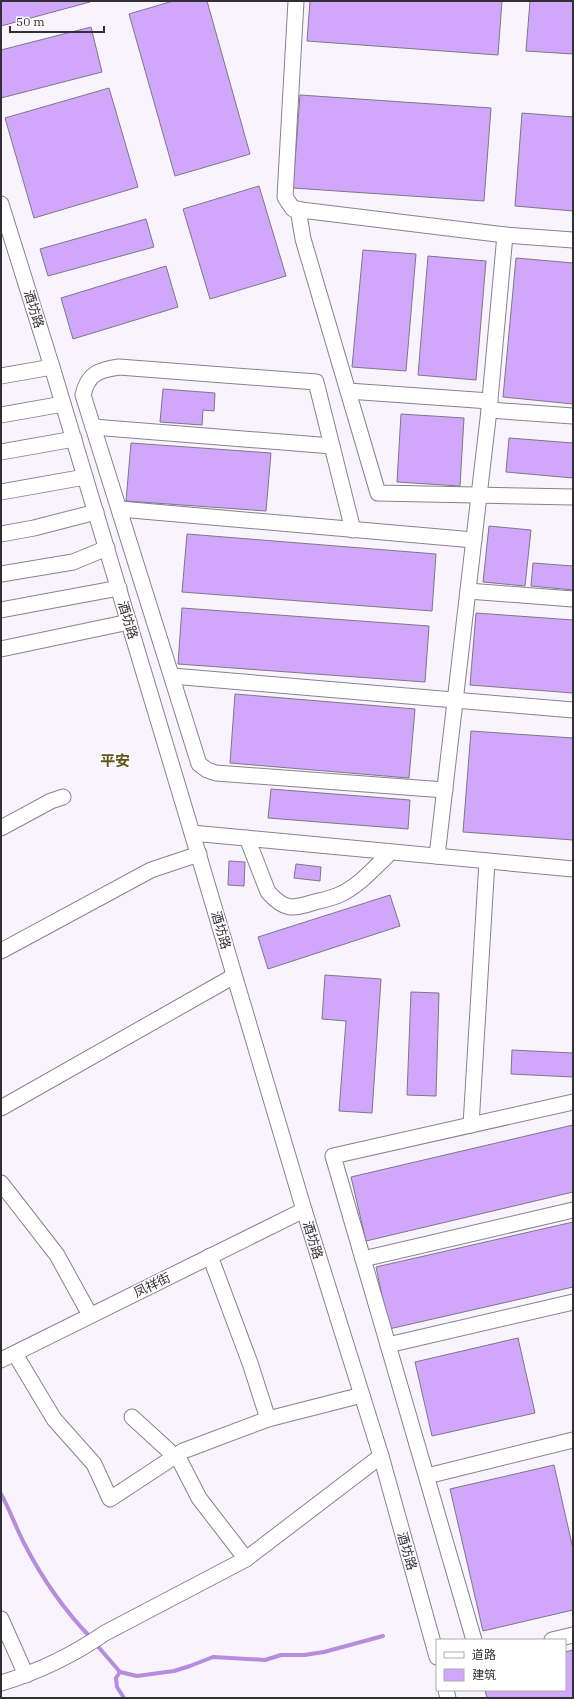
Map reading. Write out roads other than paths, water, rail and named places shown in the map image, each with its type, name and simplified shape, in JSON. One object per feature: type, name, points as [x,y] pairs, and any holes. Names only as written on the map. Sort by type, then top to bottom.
[{"type":"street","points":[[296,1],[285,197],[293,209],[505,235],[573,240]]},
{"type":"street","name":"酒坊路","points":[[1,204],[107,548],[304,1210],[381,1456],[436,1653]]},
{"type":"street","points":[[298,209],[303,239],[378,493],[573,497]]},
{"type":"street","points":[[437,856],[490,406],[505,235]]},
{"type":"street","points":[[1,376],[52,367]]},
{"type":"street","points":[[353,530],[316,382],[119,367],[95,373],[85,384],[83,395],[199,764],[207,770],[216,773],[445,790]]},
{"type":"street","points":[[348,391],[573,416]]},
{"type":"street","points":[[1,415],[63,404]]},
{"type":"street","points":[[93,427],[332,446]]},
{"type":"street","points":[[1,452],[74,439]]},
{"type":"street","points":[[1,492],[85,477]]},
{"type":"street","points":[[120,509],[474,540]]},
{"type":"street","points":[[1,534],[34,528],[96,512]]},
{"type":"street","points":[[1,574],[73,562],[107,548]]},
{"type":"street","points":[[1,610],[119,588]]},
{"type":"street","points":[[468,591],[573,600]]},
{"type":"street","points":[[1,649],[129,622]]},
{"type":"street","points":[[172,676],[573,710]]},
{"type":"street","points":[[1,828],[26,814],[63,797]]},
{"type":"street","points":[[192,833],[573,869]]},
{"type":"street","points":[[247,838],[268,892],[274,900],[283,905],[294,908],[341,894],[359,882],[391,852]]},
{"type":"street","points":[[1,951],[151,870],[199,854]]},
{"type":"street","points":[[471,1125],[487,861]]},
{"type":"street","points":[[1,1108],[234,976]]},
{"type":"street","points":[[474,1639],[333,1156],[573,1102]]},
{"type":"street","points":[[1,1183],[57,1255],[90,1315]]},
{"type":"street","name":"凤祥街","points":[[1,1360],[304,1210]]},
{"type":"street","points":[[363,1259],[573,1210]]},
{"type":"street","points":[[210,1256],[250,1363],[268,1419]]},
{"type":"street","points":[[388,1345],[573,1302]]},
{"type":"street","points":[[15,1354],[54,1419],[94,1464],[110,1499],[183,1451],[268,1419],[362,1395]]},
{"type":"street","points":[[132,1417],[180,1461],[199,1498],[246,1560]]},
{"type":"street","points":[[426,1476],[573,1440]]},
{"type":"street","points":[[1,1683],[26,1676],[86,1646],[105,1633],[246,1560],[381,1456]]},
{"type":"street","points":[[1,1619],[26,1676]]},
{"type":"street","points":[[556,1639],[573,1634]]},
{"type":"waterway","points":[[1,1494],[22,1539],[39,1570],[63,1605],[91,1638]]},
{"type":"waterway","points":[[95,1643],[120,1672],[137,1676],[174,1671],[213,1657],[265,1660],[281,1655],[304,1655],[324,1652],[383,1636]]},
{"type":"waterway","points":[[120,1672],[116,1678],[117,1687],[124,1698]]},
{"type":"district","name":"平安","points":[[115,760]]}]
